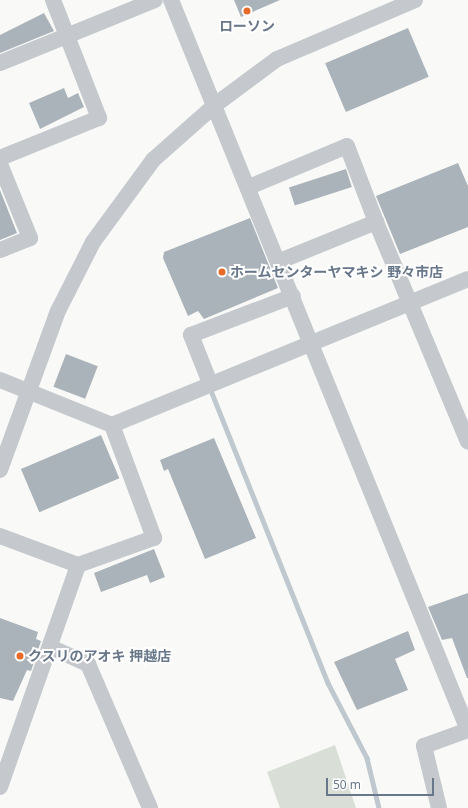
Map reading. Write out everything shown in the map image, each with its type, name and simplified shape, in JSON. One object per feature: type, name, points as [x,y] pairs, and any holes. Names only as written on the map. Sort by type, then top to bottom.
[{"type":"street","points":[[0,158],[99,118],[53,0]]},
{"type":"street","points":[[0,63],[154,0]]},
{"type":"street","points":[[171,0],[280,261],[468,730],[424,746],[439,808]]},
{"type":"street","points":[[0,470],[58,311],[93,242],[153,160],[215,105],[277,59],[415,0]]},
{"type":"street","points":[[249,188],[346,146],[376,222],[468,442]]},
{"type":"street","points":[[0,164],[30,238],[0,250]]},
{"type":"street","points":[[280,261],[376,222]]},
{"type":"street","points":[[0,380],[28,394],[112,425],[210,383],[312,344],[468,279]]},
{"type":"street","points":[[210,383],[191,335],[293,296]]},
{"type":"street","points":[[0,536],[78,565],[154,538],[112,425]]},
{"type":"street","points":[[0,787],[78,565]]},
{"type":"street","points":[[50,647],[88,664],[150,808]]},
{"type":"shaded area","points":[[335,745],[356,808],[280,808],[267,772]]},
{"type":"building","name":"ローソン","points":[[234,0],[280,0],[241,17]]},
{"type":"building","points":[[44,13],[54,31],[0,53],[0,35]]},
{"type":"building","points":[[408,28],[429,77],[346,112],[325,63]]},
{"type":"building","points":[[64,88],[68,98],[78,93],[84,107],[40,129],[29,103]]},
{"type":"building","points":[[458,163],[468,186],[468,227],[400,254],[376,196]]},
{"type":"building","points":[[346,169],[352,187],[295,206],[289,188]]},
{"type":"building","points":[[0,190],[17,233],[0,240]]},
{"type":"building","name":"ホームセンターヤマキシ 野々市店","points":[[250,218],[278,288],[204,319],[198,311],[188,316],[163,258],[164,252]]},
{"type":"building","points":[[66,354],[98,366],[85,399],[53,387]]},
{"type":"building","points":[[101,435],[119,478],[39,512],[21,469]]},
{"type":"building","points":[[214,438],[256,538],[205,559],[168,469],[164,471],[160,460]]},
{"type":"building","points":[[154,549],[165,577],[150,583],[147,575],[101,592],[94,573]]},
{"type":"building","points":[[468,593],[467,678],[452,638],[442,640],[428,607]]},
{"type":"building","name":"クスリのアオキ 押越店","points":[[0,618],[38,632],[36,639],[41,641],[31,671],[27,670],[13,701],[0,698]]},
{"type":"building","points":[[408,631],[415,650],[395,659],[408,690],[357,710],[334,662]]},
{"type":"waterway","points":[[212,393],[328,683],[367,758],[379,808]]},
{"type":"place","name":"ローソン","points":[[247,11]]},
{"type":"place","name":"ホームセンターヤマキシ 野々市店","points":[[222,272]]},
{"type":"place","name":"クスリのアオキ 押越店","points":[[20,656]]}]
